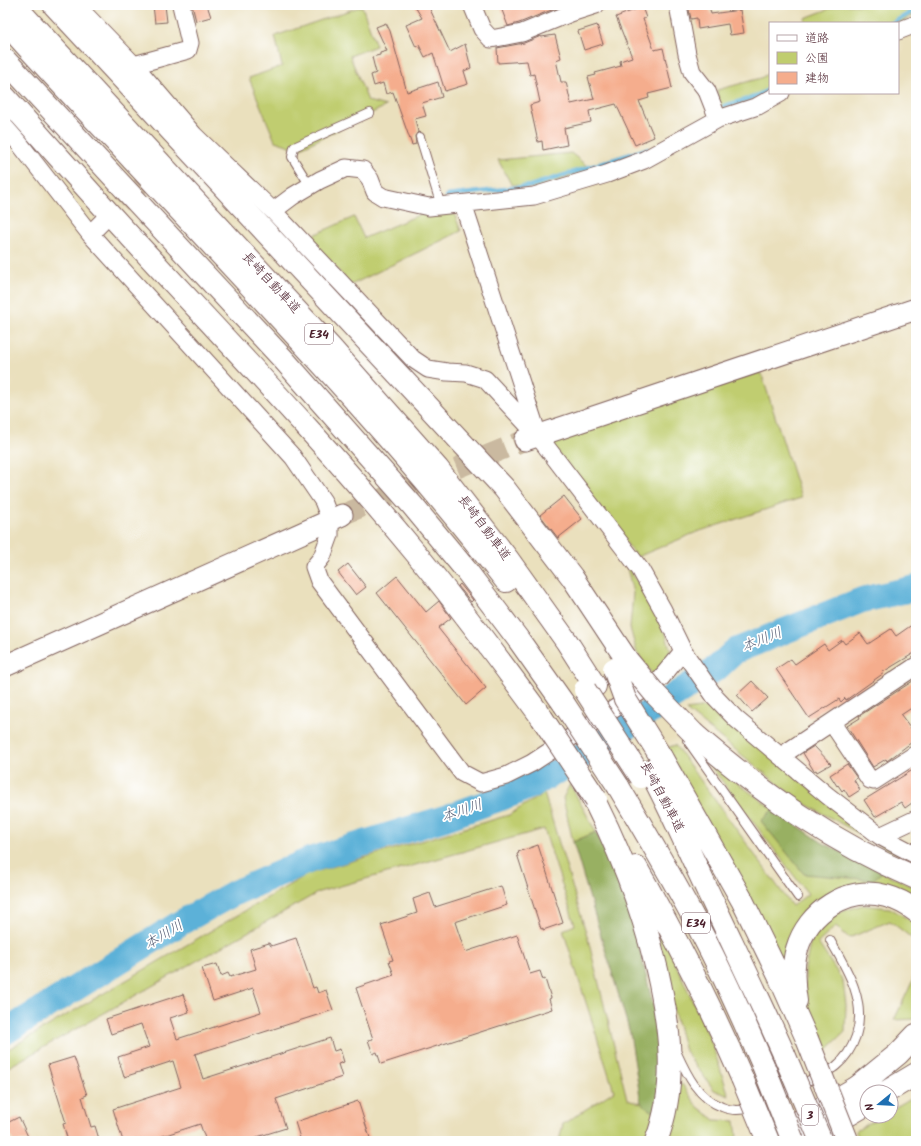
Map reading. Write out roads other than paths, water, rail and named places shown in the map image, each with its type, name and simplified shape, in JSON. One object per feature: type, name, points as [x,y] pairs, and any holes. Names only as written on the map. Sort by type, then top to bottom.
[{"type":"highway","name":"長崎自動車道","points":[[14,5],[331,348],[438,469],[472,511],[567,642],[590,688]]},
{"type":"highway","points":[[49,5],[160,150],[336,342],[395,410],[438,469]]},
{"type":"highway","points":[[54,5],[504,488],[582,592],[621,664],[656,695],[690,736],[802,818],[867,855],[916,878]]},
{"type":"highway","points":[[5,22],[303,344],[431,488],[484,553],[651,768],[742,900],[780,976],[807,1039],[847,1141]]},
{"type":"highway","name":"E34","points":[[5,60],[284,360],[412,505],[492,604],[518,639],[564,704],[618,786],[662,861],[702,935],[734,999],[763,1065],[793,1141]]},
{"type":"highway","points":[[5,97],[105,216],[268,383],[415,551],[496,655],[542,718],[576,767],[663,914],[708,1003],[767,1141]]},
{"type":"highway","points":[[105,216],[338,429],[412,505]]},
{"type":"highway","points":[[621,664],[625,698],[651,768]]},
{"type":"highway","name":"E34","points":[[651,768],[711,898],[756,990],[821,1141]]},
{"type":"highway","points":[[595,799],[619,851],[641,912],[659,982],[669,1037],[669,1085],[666,1109],[656,1141]]},
{"type":"highway","points":[[807,1039],[796,1002],[794,967],[797,949],[803,934],[814,918],[826,907],[839,900],[854,895],[885,895],[900,901],[916,911]]},
{"type":"highway","points":[[872,1084],[916,1035]]},
{"type":"highway","name":"3","points":[[877,1084],[916,1051]]},
{"type":"highway","points":[[899,1084],[916,1074]]},
{"type":"highway","points":[[740,1079],[756,1141]]},
{"type":"highway","name":"3","points":[[767,1141],[859,1098]]},
{"type":"highway","name":"3","points":[[804,1141],[859,1099]]},
{"type":"street","points":[[76,5],[134,65],[192,137],[273,211],[413,359],[428,369],[447,372],[466,372],[485,379],[531,438],[640,568],[686,656],[709,689],[736,719],[828,796],[880,836],[916,855]]},
{"type":"street","points":[[134,65],[188,50],[190,43],[181,5]]},
{"type":"street","points":[[472,5],[482,30],[491,39],[522,33],[570,13],[596,5]]},
{"type":"street","points":[[678,5],[687,54],[692,72],[706,91],[718,119]]},
{"type":"street","points":[[899,31],[916,24]]},
{"type":"street","points":[[273,211],[310,186],[346,168],[363,170],[370,179],[375,192],[383,196],[429,207],[534,196],[607,174],[644,160],[718,119],[758,106],[779,94]]},
{"type":"street","points":[[5,127],[90,234],[293,457],[323,501],[336,517]]},
{"type":"street","points":[[464,204],[531,438]]},
{"type":"street","points":[[90,234],[105,216]]},
{"type":"street","points":[[531,438],[916,309]]},
{"type":"street","points":[[336,517],[322,557],[314,567],[319,581],[462,774],[481,783],[506,776],[532,763],[661,678],[686,656]]},
{"type":"street","points":[[5,666],[336,517]]},
{"type":"street","points":[[782,756],[916,666]]},
{"type":"street","points":[[832,723],[870,780],[874,781],[916,754]]},
{"type":"street","points":[[880,836],[916,819]]},
{"type":"lane","points":[[310,186],[292,156],[294,147],[370,114]]},
{"type":"lane","points":[[420,137],[442,206]]},
{"type":"lane","points":[[690,736],[798,897]]},
{"type":"lane","points":[[669,1037],[686,1073],[698,1090],[710,1101],[723,1108],[737,1110],[750,1108],[764,1103],[835,1067],[847,1056],[854,1042],[859,1026],[859,1010],[856,992],[850,975],[830,940]]},
{"type":"waterway","points":[[894,22],[916,10]]},
{"type":"waterway","points":[[724,106],[752,98],[769,90]]},
{"type":"waterway","points":[[447,196],[530,186],[647,149]]},
{"type":"waterway","name":"本川川","points":[[5,1032],[182,922],[234,893],[310,860],[445,818],[517,792],[565,767],[718,667],[735,651],[862,600],[916,588]]},
{"type":"tunnel","points":[[103,221],[190,139]]},
{"type":"tunnel","points":[[342,515],[525,440]]}]
